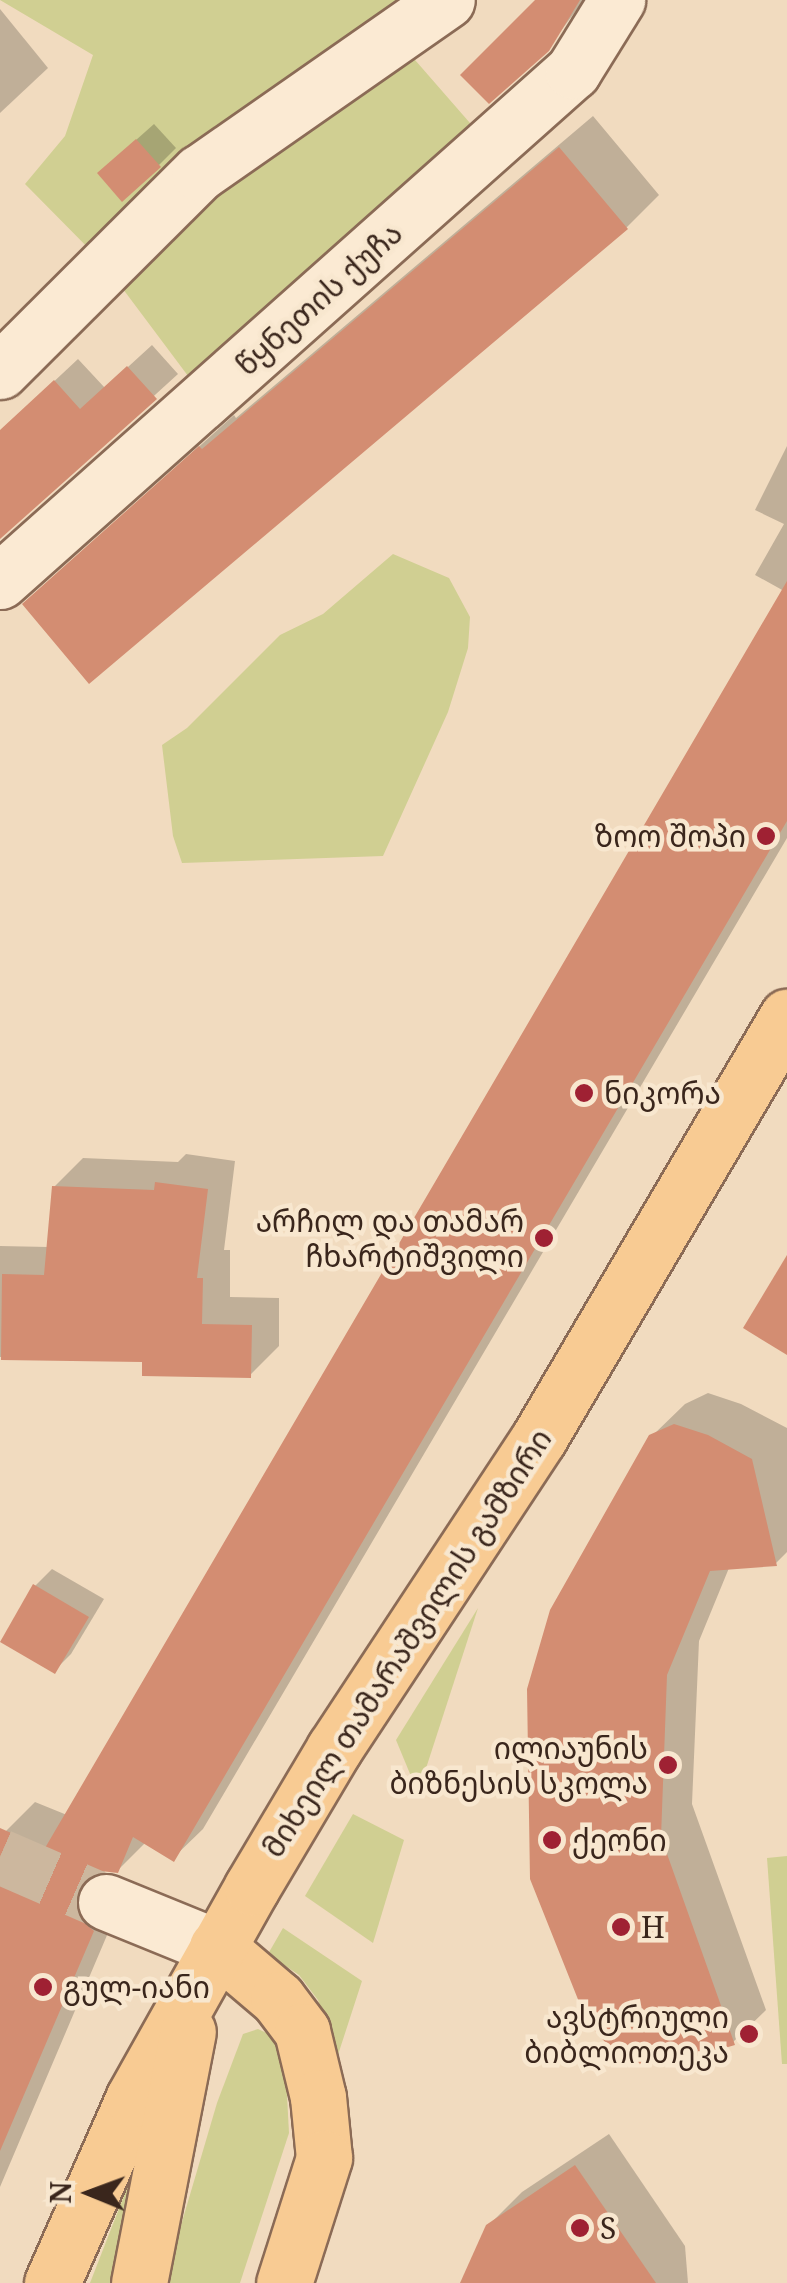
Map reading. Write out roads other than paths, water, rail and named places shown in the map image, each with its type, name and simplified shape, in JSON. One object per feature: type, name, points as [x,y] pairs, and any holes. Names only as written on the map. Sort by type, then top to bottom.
[{"type":"main road","name":"მიხეილ თამარაშვილის გამზირი","points":[[52,2283],[134,2100],[334,1749],[539,1438],[787,1016]]},
{"type":"main road","points":[[139,2283],[207,1968],[278,1999],[302,2031],[318,2096],[324,2158],[284,2283]]},
{"type":"street","points":[[0,371],[199,174],[447,0]]},
{"type":"street","name":"წყნეთის ქუჩა","points":[[0,581],[574,71],[617,0]]},
{"type":"street","points":[[106,1902],[207,1968]]},
{"type":"tunnel","points":[[0,1856],[106,1902]]},
{"type":"place","name":"ზოო შოპი","points":[[766,836]]},
{"type":"place","name":"ნიკორა","points":[[584,1093]]},
{"type":"place","name":"არჩილ და თამარ ჩხარტიშვილი","points":[[544,1238]]},
{"type":"place","name":"ილიაუნის ბიზნესის სკოლა","points":[[668,1765]]},
{"type":"place","name":"ქეონი","points":[[552,1840]]},
{"type":"place","name":"H","points":[[621,1927]]},
{"type":"place","name":"გულ-იანი","points":[[43,1987]]},
{"type":"place","name":"ავსტრიული ბიბლიოთეკა","points":[[749,2034]]},
{"type":"place","name":"S","points":[[580,2228]]}]
